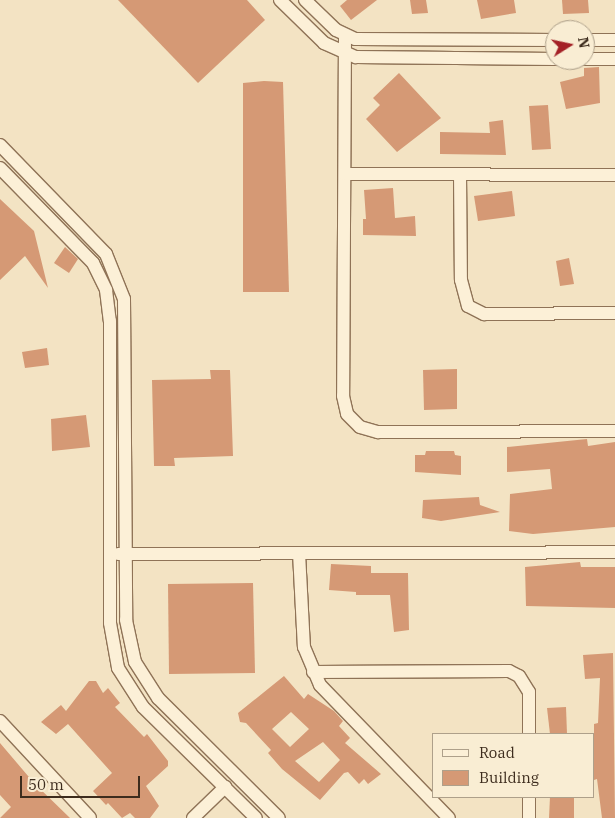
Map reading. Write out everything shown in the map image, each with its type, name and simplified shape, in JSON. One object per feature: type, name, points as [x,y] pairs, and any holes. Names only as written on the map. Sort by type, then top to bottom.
[{"type":"street","points":[[280,0],[324,43],[345,54],[545,59]]},
{"type":"street","points":[[305,0],[345,35],[364,40],[545,40]]},
{"type":"street","points":[[345,35],[343,396],[352,421],[378,432],[615,431]]},
{"type":"street","points":[[595,40],[615,40]]},
{"type":"street","points":[[595,59],[615,59]]},
{"type":"street","points":[[1,149],[106,254],[124,299],[127,340],[125,554],[129,642],[145,681],[279,818]]},
{"type":"street","points":[[0,168],[93,263],[108,298],[110,341],[110,623],[118,668],[143,707],[256,818]]},
{"type":"street","points":[[345,174],[615,175]]},
{"type":"street","points":[[460,174],[461,280],[468,306],[484,314],[615,313]]},
{"type":"street","points":[[110,341],[127,340]]},
{"type":"street","points":[[110,554],[615,552]]},
{"type":"street","points":[[299,554],[304,647],[313,672],[329,698],[449,818]]},
{"type":"street","points":[[313,672],[509,671],[519,676],[529,692],[529,733]]},
{"type":"street","points":[[0,721],[90,818]]},
{"type":"street","points":[[193,818],[225,787]]},
{"type":"street","points":[[529,798],[529,818]]},
{"type":"building","points":[[118,0],[247,0],[265,20],[198,83]]},
{"type":"building","points":[[347,0],[377,0],[351,20],[340,6]]},
{"type":"building","points":[[410,0],[426,0],[428,13],[412,14]]},
{"type":"building","points":[[477,0],[514,0],[516,13],[481,19]]},
{"type":"building","points":[[562,0],[588,0],[589,13],[563,14]]},
{"type":"building","points":[[595,67],[599,67],[600,103],[566,109],[560,82],[584,76],[584,70],[595,70]]},
{"type":"building","points":[[399,73],[441,118],[397,152],[366,119],[380,105],[373,98]]},
{"type":"building","points":[[283,82],[289,292],[243,292],[243,83]]},
{"type":"building","points":[[548,105],[551,149],[532,150],[529,106]]},
{"type":"building","points":[[503,120],[506,155],[440,154],[440,132],[490,133],[489,122]]},
{"type":"building","points":[[393,188],[395,218],[415,216],[416,236],[363,235],[363,219],[366,219],[364,190]]},
{"type":"building","points":[[512,191],[515,216],[478,221],[474,196]]},
{"type":"building","points":[[0,199],[34,231],[48,288],[25,256],[0,280]]},
{"type":"building","points":[[65,247],[78,259],[69,273],[54,263]]},
{"type":"building","points":[[569,258],[574,284],[560,286],[556,261]]},
{"type":"building","points":[[47,348],[49,365],[25,368],[22,352]]},
{"type":"building","points":[[457,369],[457,409],[424,410],[423,370]]},
{"type":"building","points":[[210,370],[230,370],[233,456],[174,458],[175,466],[154,466],[152,380],[211,379]]},
{"type":"building","points":[[86,415],[90,447],[52,451],[51,419]]},
{"type":"building","points":[[587,439],[588,446],[615,442],[615,527],[533,534],[509,531],[510,494],[552,489],[550,469],[507,472],[507,447]]},
{"type":"building","points":[[426,451],[454,451],[455,455],[461,456],[461,475],[415,472],[415,455],[425,455]]},
{"type":"building","points":[[479,497],[480,505],[500,512],[441,521],[422,518],[423,500]]},
{"type":"building","points":[[580,562],[581,567],[615,567],[615,608],[526,606],[525,567]]},
{"type":"building","points":[[331,564],[371,566],[371,573],[408,573],[409,630],[394,632],[390,595],[356,595],[356,592],[329,590]]},
{"type":"building","points":[[253,583],[255,673],[169,674],[168,584]]},
{"type":"building","points":[[613,653],[615,818],[602,818],[597,779],[595,780],[594,733],[594,724],[598,723],[600,678],[585,679],[583,655]]},
{"type":"building","points":[[284,676],[304,699],[308,694],[334,711],[343,721],[339,726],[350,738],[345,743],[381,774],[368,784],[364,779],[359,784],[348,772],[344,773],[320,800],[282,769],[268,753],[271,750],[246,723],[240,722],[238,713]],"holes":[[[291,712],[309,729],[290,747],[272,729]],[[323,742],[340,760],[319,782],[295,761]]]},
{"type":"building","points":[[89,681],[96,681],[103,693],[108,688],[120,703],[115,707],[144,737],[147,734],[168,761],[168,766],[146,786],[159,806],[150,818],[135,818],[130,813],[122,818],[108,803],[106,805],[93,791],[112,773],[68,724],[56,734],[41,722],[61,705],[66,711]]},
{"type":"building","points":[[566,707],[567,733],[550,733],[547,708]]},
{"type":"building","points":[[0,743],[34,783],[70,818],[0,818],[11,807],[0,795]]},
{"type":"building","points":[[550,798],[574,798],[574,818],[549,818]]}]
